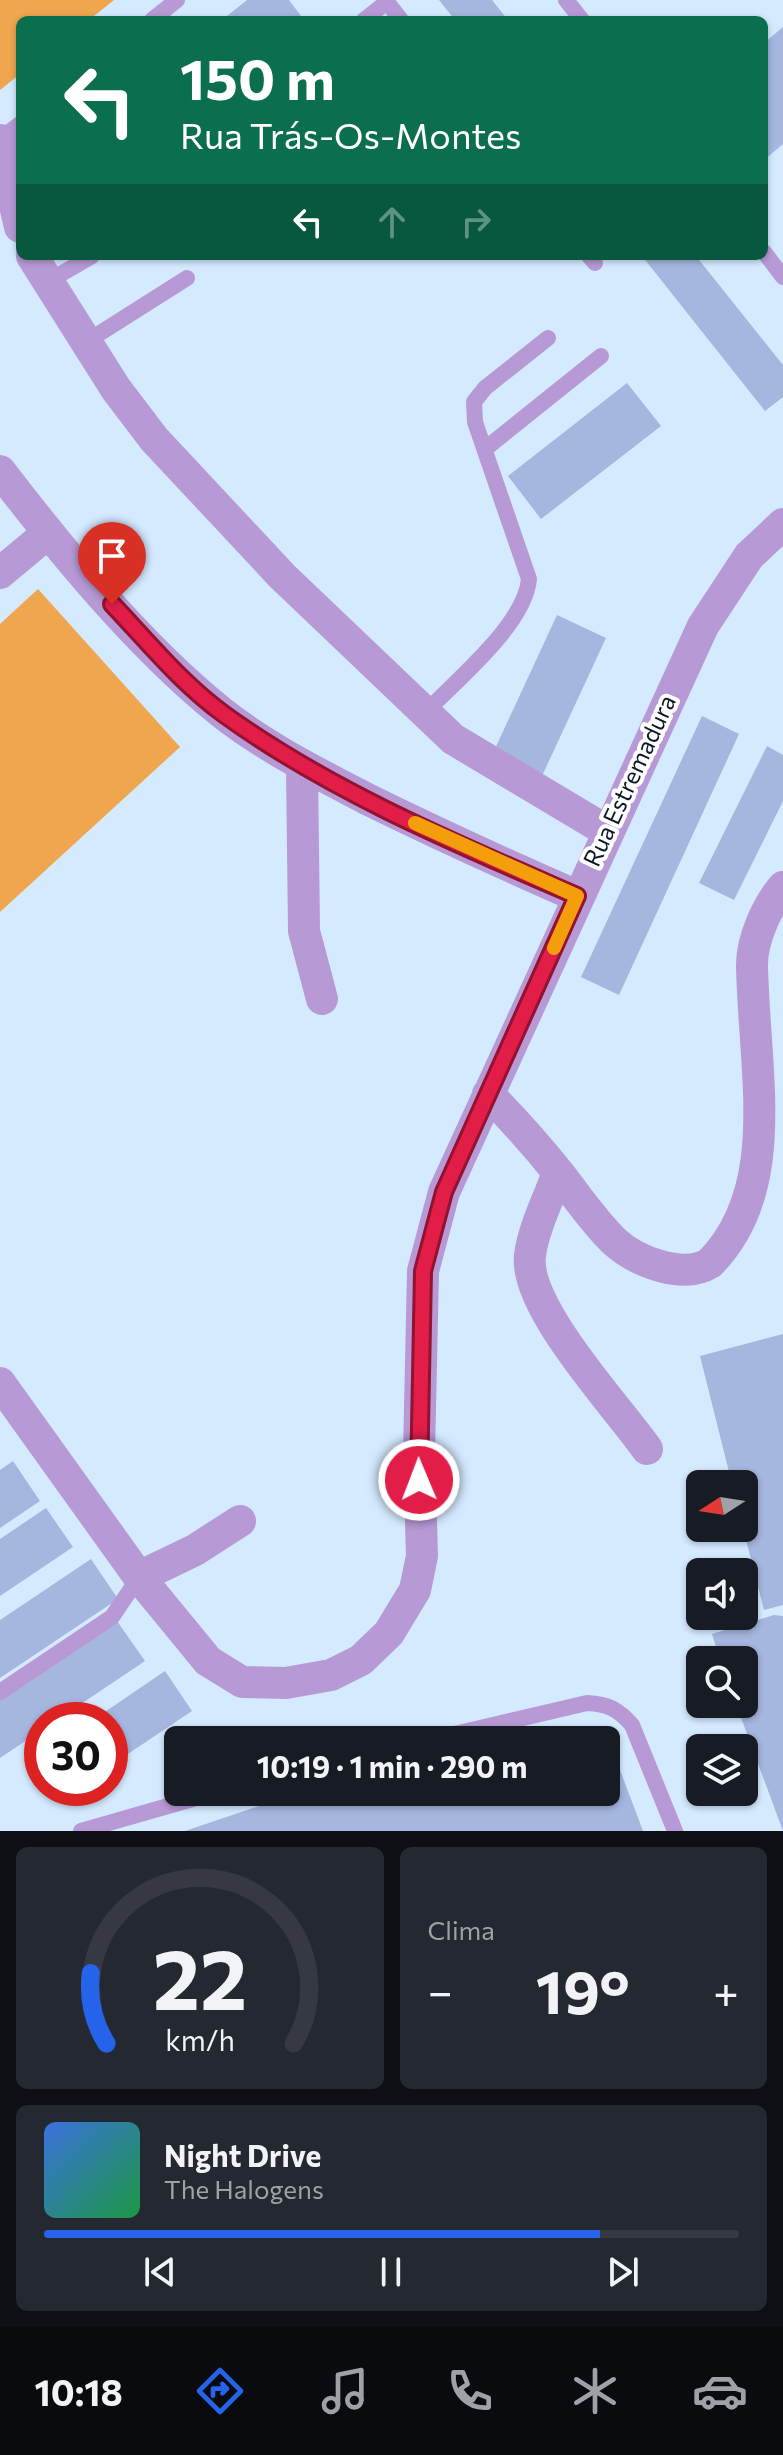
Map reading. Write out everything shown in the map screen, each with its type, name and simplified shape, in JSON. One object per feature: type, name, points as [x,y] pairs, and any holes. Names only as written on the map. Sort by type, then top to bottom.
[{"type":"street","points":[[0,140],[16,210]]},
{"type":"street","points":[[40,269],[86,342],[154,439],[207,498],[424,714],[493,765],[607,831]]},
{"type":"street","points":[[0,471],[48,533],[177,674],[223,714],[302,766],[453,842],[577,896]]},
{"type":"street","name":"Rua Estremadura","points":[[0,1383],[139,1577],[208,1661],[242,1682],[286,1683],[331,1675],[361,1660],[389,1633],[415,1590],[422,1556],[419,1455],[423,1271],[444,1192],[703,626],[749,556],[783,524]]},
{"type":"street","points":[[0,573],[48,533]]},
{"type":"street","points":[[302,766],[304,931],[322,999]]},
{"type":"street","points":[[488,1094],[614,1241],[639,1259],[665,1268],[705,1267],[737,1247],[770,1200],[781,1156],[780,1125],[756,1015],[752,961],[764,916],[783,887]]},
{"type":"street","points":[[558,1173],[529,1258],[533,1290],[548,1317],[647,1449]]},
{"type":"street","points":[[139,1577],[195,1550],[240,1521]]},
{"type":"lane","points":[[157,16],[177,0]]},
{"type":"lane","points":[[566,0],[579,16]]},
{"type":"lane","points":[[369,16],[386,1]]},
{"type":"lane","points":[[0,140],[16,127]]},
{"type":"lane","points":[[768,257],[783,277]]},
{"type":"lane","points":[[40,269],[76,260]]},
{"type":"lane","points":[[86,342],[187,278]]},
{"type":"lane","points":[[424,714],[513,619],[528,592],[529,579],[473,412],[478,394],[548,338]]},
{"type":"lane","points":[[485,449],[601,356]]},
{"type":"lane","points":[[0,1692],[112,1617],[139,1577]]},
{"type":"lane","points":[[489,1726],[587,1703],[605,1704],[619,1711],[632,1725],[675,1831]]},
{"type":"lane","points":[[81,1831],[168,1806]]},
{"type":"shaded area","points":[[0,0],[114,0],[94,16],[16,16],[16,77],[0,90]]},
{"type":"shaded area","points":[[38,589],[180,747],[0,912],[0,624]]},
{"type":"building","points":[[247,0],[289,0],[301,16],[227,16]]},
{"type":"building","points":[[439,0],[492,0],[505,16],[452,16]]},
{"type":"building","points":[[783,27],[783,144],[768,157],[768,40]]},
{"type":"building","points":[[645,260],[699,260],[783,365],[783,397],[765,411]]},
{"type":"building","points":[[627,383],[661,426],[541,519],[508,476]]},
{"type":"building","points":[[557,615],[606,638],[542,776],[493,753]]},
{"type":"building","points":[[702,716],[739,734],[619,995],[581,977]]},
{"type":"building","points":[[767,746],[783,755],[783,801],[734,900],[699,883]]},
{"type":"building","points":[[783,1334],[783,1605],[764,1610],[758,1587],[758,1558],[751,1558],[747,1542],[758,1542],[758,1470],[728,1470],[700,1356]]},
{"type":"building","points":[[13,1461],[40,1501],[0,1528],[0,1470]]},
{"type":"building","points":[[46,1508],[73,1547],[0,1596],[0,1539]]},
{"type":"building","points":[[91,1559],[118,1599],[0,1678],[0,1620]]},
{"type":"building","points":[[783,1616],[783,1831],[758,1763],[758,1734],[747,1734],[741,1718],[758,1718],[758,1646],[716,1646],[712,1634],[725,1630],[758,1630],[758,1620]]},
{"type":"building","points":[[117,1621],[145,1661],[84,1702],[24,1702],[24,1742],[0,1758],[0,1700]]},
{"type":"building","points":[[165,1671],[192,1711],[170,1726],[164,1726],[164,1730],[128,1754],[128,1702],[119,1702]]},
{"type":"building","points":[[620,1770],[643,1831],[185,1831],[259,1806],[620,1806]]},
{"type":"slow traffic","points":[[415,823],[577,896],[554,948]]},
{"type":"route","points":[[112,604],[177,674],[223,714],[302,766],[453,842],[577,896],[444,1192],[431,1237],[423,1271],[419,1480]]}]
